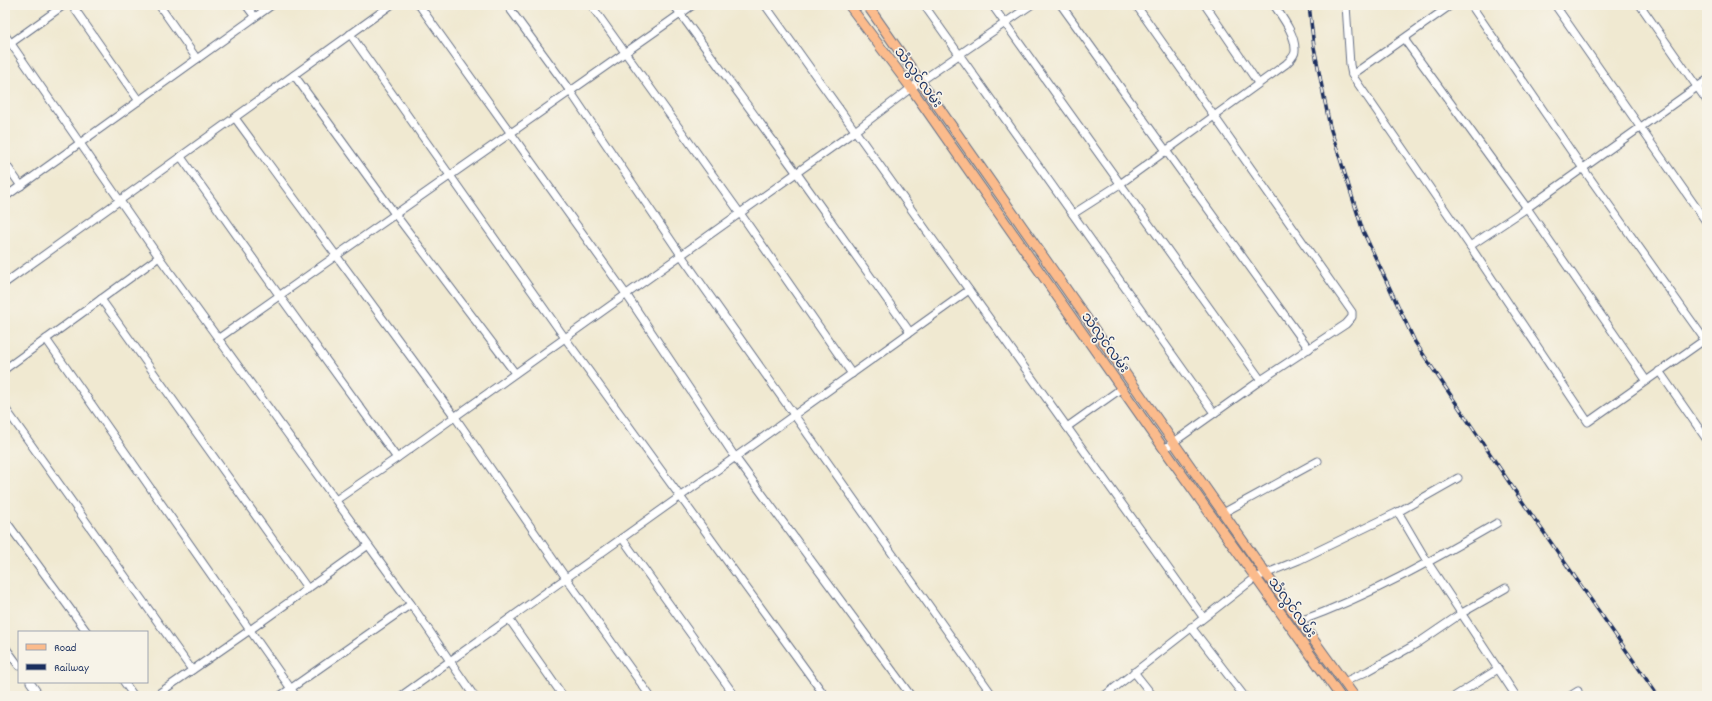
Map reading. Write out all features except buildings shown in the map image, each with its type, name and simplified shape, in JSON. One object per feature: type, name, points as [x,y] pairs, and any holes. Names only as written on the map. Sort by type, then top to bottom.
[{"type":"main road","name":"သံလွင်လမ်း","points":[[849,5],[911,88],[1024,251],[1340,696]]},
{"type":"main road","name":"သံလွင်လမ်း","points":[[867,5],[1223,513],[1354,696]]},
{"type":"street","points":[[11,43],[64,5]]},
{"type":"street","points":[[72,5],[139,101]]},
{"type":"street","points":[[158,5],[197,59]]},
{"type":"street","points":[[246,5],[255,17]]},
{"type":"street","points":[[5,197],[272,5]]},
{"type":"street","points":[[5,283],[391,5]]},
{"type":"street","points":[[419,5],[626,294],[735,457],[911,696]]},
{"type":"street","points":[[507,5],[570,91],[681,255],[993,696]]},
{"type":"street","points":[[591,5],[740,213],[852,374]]},
{"type":"street","points":[[674,5],[910,332]]},
{"type":"street","points":[[219,338],[693,5]]},
{"type":"street","points":[[765,5],[1203,617]]},
{"type":"street","points":[[924,5],[1214,413]]},
{"type":"street","points":[[992,5],[1261,380]]},
{"type":"street","points":[[336,500],[455,417],[855,131],[911,88],[922,82],[1031,5]]},
{"type":"street","points":[[1061,5],[1309,349]]},
{"type":"street","points":[[1136,5],[1352,312],[1352,317],[1346,324],[1261,380],[1164,449]]},
{"type":"street","points":[[1204,5],[1258,83]]},
{"type":"street","points":[[1073,214],[1120,184],[1286,64],[1292,58],[1295,52],[1291,33],[1274,5]]},
{"type":"street","points":[[1346,5],[1352,75],[1470,246],[1588,422],[1706,339],[1582,167],[1471,5]]},
{"type":"street","points":[[1352,75],[1451,5]]},
{"type":"street","points":[[1555,5],[1707,223]]},
{"type":"street","points":[[1640,5],[1707,101]]},
{"type":"street","points":[[350,34],[679,497],[825,696]]},
{"type":"street","points":[[5,35],[159,257],[411,604],[449,662],[474,696]]},
{"type":"street","points":[[1404,39],[1527,208],[1646,380]]},
{"type":"street","points":[[294,75],[395,214],[515,373]]},
{"type":"street","points":[[1470,246],[1527,208],[1582,167],[1707,80]]},
{"type":"street","points":[[235,118],[455,417],[566,578],[650,696]]},
{"type":"street","points":[[181,157],[279,296],[397,458]]},
{"type":"street","points":[[5,163],[21,186]]},
{"type":"street","points":[[5,369],[159,257]]},
{"type":"street","points":[[401,696],[969,290]]},
{"type":"street","points":[[101,299],[308,589]]},
{"type":"street","points":[[46,339],[296,696]]},
{"type":"street","points":[[1659,371],[1707,440]]},
{"type":"street","points":[[1067,427],[1122,388]]},
{"type":"street","points":[[5,408],[192,670]]},
{"type":"street","points":[[1223,513],[1318,461]]},
{"type":"street","points":[[1104,696],[1203,617],[1255,578],[1398,512],[1458,478]]},
{"type":"street","points":[[1398,512],[1428,563],[1516,696]]},
{"type":"street","points":[[5,520],[86,631]]},
{"type":"street","points":[[1300,621],[1335,608],[1428,563],[1497,523]]},
{"type":"street","points":[[622,538],[735,696]]},
{"type":"street","points":[[155,696],[368,546]]},
{"type":"street","points":[[1344,682],[1368,671],[1418,643],[1462,613],[1506,588]]},
{"type":"street","points":[[280,696],[411,604]]},
{"type":"street","points":[[509,619],[563,696]]},
{"type":"street","points":[[1191,627],[1244,696]]},
{"type":"street","points":[[5,646],[18,665]]},
{"type":"street","points":[[1455,696],[1498,669]]},
{"type":"street","points":[[1134,672],[1153,696]]},
{"type":"street","points":[[31,683],[37,695]]},
{"type":"street","points":[[125,683],[134,696]]},
{"type":"street","points":[[1570,696],[1578,691]]},
{"type":"railway","points":[[1309,5],[1314,47],[1330,127],[1363,231],[1415,342],[1515,491],[1658,696]]}]
